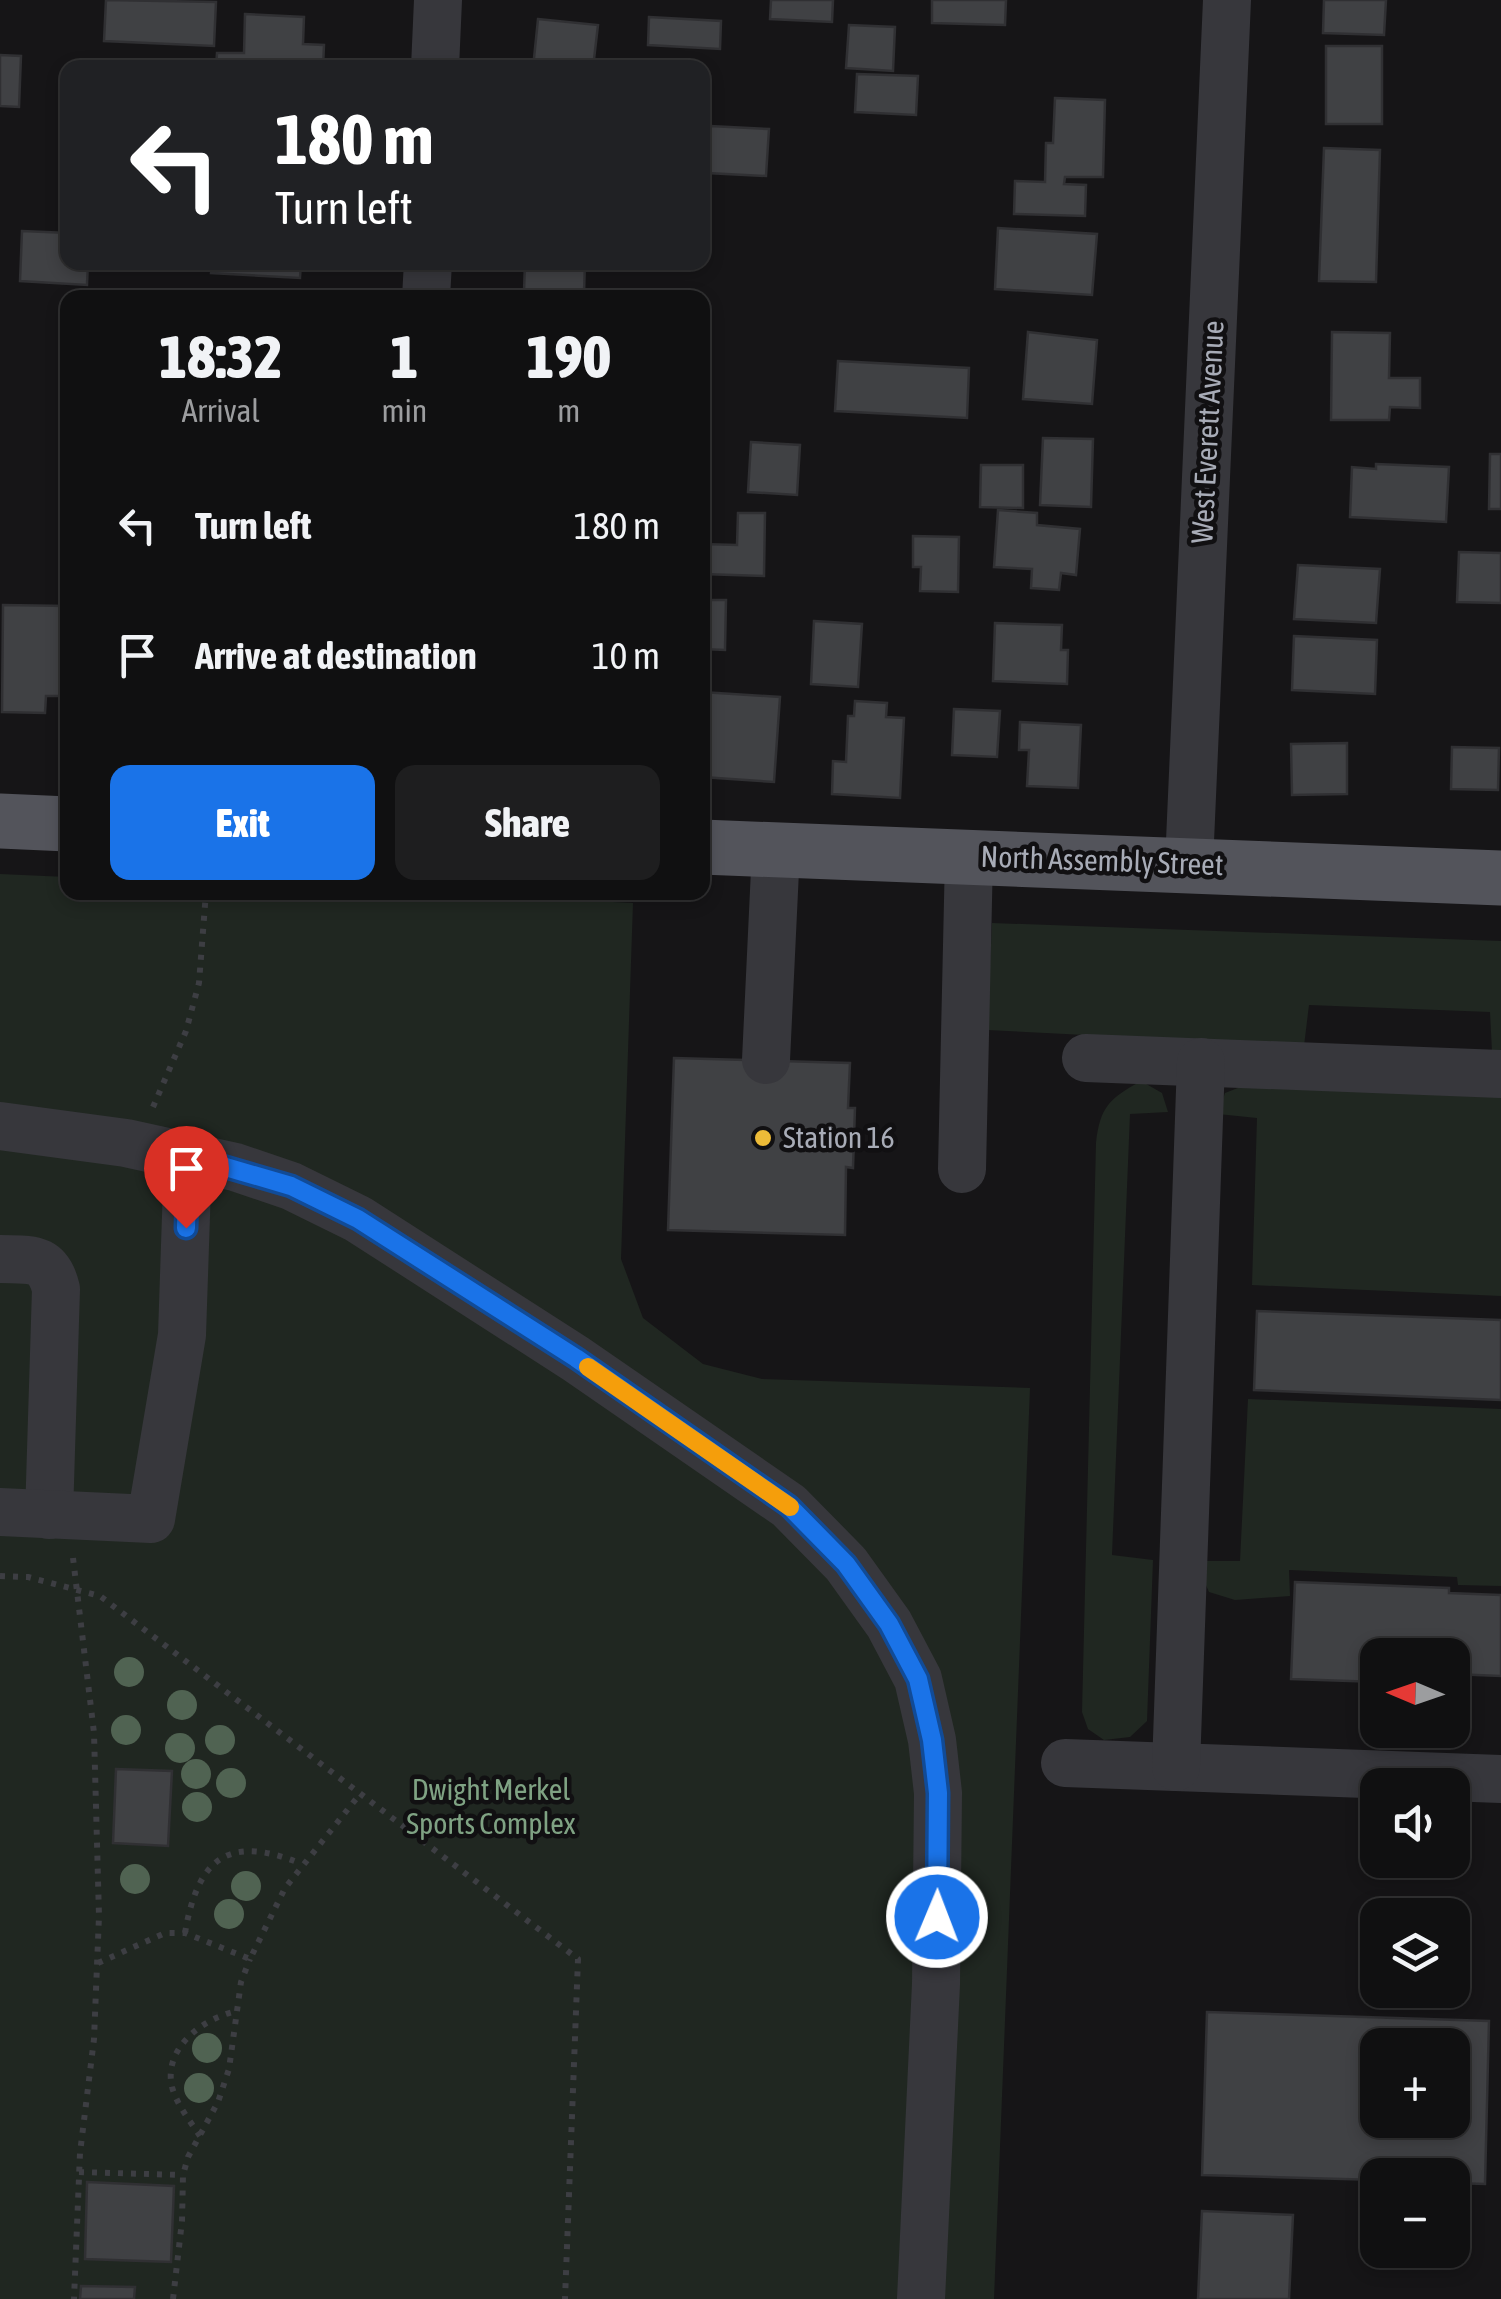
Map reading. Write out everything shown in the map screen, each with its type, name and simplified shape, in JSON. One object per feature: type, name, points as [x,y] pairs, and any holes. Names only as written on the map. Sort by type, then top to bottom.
[{"type":"main road","points":[[0,821],[60,824]]},
{"type":"main road","name":"North Assembly Street","points":[[710,847],[1501,878]]},
{"type":"street","points":[[435,60],[438,0]]},
{"type":"street","name":"West Everett Avenue","points":[[1190,864],[1227,0]]},
{"type":"street","points":[[766,1060],[776,849]]},
{"type":"street","points":[[962,1169],[969,856]]},
{"type":"street","points":[[1086,1058],[1501,1074]]},
{"type":"street","points":[[1176,1767],[1201,1062]]},
{"type":"street","points":[[0,1126],[167,1151],[291,1186],[358,1219],[576,1358],[789,1506],[846,1564],[889,1624],[918,1679],[932,1740],[938,1793],[936,1984],[922,2299]]},
{"type":"street","points":[[0,1512],[152,1519],[182,1335],[167,1151]]},
{"type":"street","points":[[0,1260],[38,1261],[52,1273],[56,1289],[59,1515]]},
{"type":"street","points":[[1065,1763],[1501,1779]]},
{"type":"path","points":[[167,1151],[154,1099],[186,1030],[198,983],[205,900]]},
{"type":"path","points":[[59,1515],[77,1590],[94,1733],[98,1963],[79,2172],[74,2299]]},
{"type":"path","points":[[0,1576],[28,1577],[100,1596],[578,1959],[565,2299]]},
{"type":"path","points":[[173,2299],[179,2264],[183,2175],[188,2157],[218,2102],[229,2069],[241,1982],[285,1888],[360,1794]]},
{"type":"path","points":[[184,1933],[200,1880],[222,1858],[252,1849],[302,1864]]},
{"type":"path","points":[[98,1963],[166,1933],[184,1933],[250,1958]]},
{"type":"path","points":[[200,2136],[174,2093],[174,2062],[185,2040],[198,2028],[211,2018],[237,2011]]},
{"type":"path","points":[[79,2172],[183,2175]]},
{"type":"green space","name":"Dwight Merkel Sports Complex","points":[[0,874],[60,877],[60,900],[633,903],[621,1259],[643,1318],[703,1364],[762,1379],[1030,1388],[994,2299],[0,2299]]},
{"type":"green space","points":[[992,923],[1501,941],[1501,1054],[1492,1052],[1490,1012],[1309,1005],[1304,1046],[987,1030]]},
{"type":"green space","points":[[1141,1081],[1162,1093],[1168,1112],[1130,1114],[1112,1555],[1153,1560],[1147,1721],[1130,1737],[1104,1740],[1088,1729],[1082,1712],[1096,1143],[1108,1105]]},
{"type":"green space","points":[[1248,1084],[1501,1095],[1501,1296],[1252,1285],[1257,1118],[1218,1114],[1225,1093]]},
{"type":"green space","points":[[1248,1399],[1501,1409],[1501,1586],[1458,1585],[1457,1577],[1289,1570],[1290,1596],[1235,1600],[1209,1592],[1201,1574],[1204,1561],[1240,1561]]},
{"type":"building","points":[[106,0],[216,2],[214,46],[104,41]]},
{"type":"building","points":[[771,0],[833,0],[832,22],[770,19]]},
{"type":"building","points":[[932,0],[1006,0],[1005,25],[932,23]]},
{"type":"building","points":[[1324,0],[1386,0],[1384,35],[1323,33]]},
{"type":"building","points":[[245,14],[304,17],[303,44],[324,45],[323,60],[217,60],[217,53],[244,53]]},
{"type":"building","points":[[649,17],[721,21],[720,49],[648,45]]},
{"type":"building","points":[[538,19],[598,25],[594,60],[534,60]]},
{"type":"building","points":[[849,25],[895,27],[893,71],[846,68]]},
{"type":"building","points":[[1326,46],[1382,46],[1382,124],[1326,124]]},
{"type":"building","points":[[0,55],[21,56],[19,107],[0,106]]},
{"type":"building","points":[[857,74],[918,76],[916,115],[855,112]]},
{"type":"building","points":[[1055,98],[1105,100],[1103,177],[1065,177],[1064,184],[1086,185],[1085,216],[1014,214],[1015,181],[1045,182],[1046,143],[1053,143]]},
{"type":"building","points":[[710,126],[769,129],[766,176],[710,173]]},
{"type":"building","points":[[1324,148],[1380,150],[1376,282],[1319,281]]},
{"type":"building","points":[[998,228],[1097,234],[1092,295],[995,289]]},
{"type":"building","points":[[22,231],[60,233],[60,270],[88,270],[87,285],[20,281]]},
{"type":"building","points":[[211,270],[300,270],[300,278],[211,273]]},
{"type":"building","points":[[525,270],[585,270],[584,290],[524,290]]},
{"type":"building","points":[[1028,332],[1097,340],[1092,404],[1023,399]]},
{"type":"building","points":[[1332,332],[1390,333],[1389,378],[1420,378],[1420,408],[1390,407],[1389,420],[1331,420]]},
{"type":"building","points":[[838,361],[969,368],[967,418],[835,411]]},
{"type":"building","points":[[1043,438],[1093,439],[1091,507],[1040,505]]},
{"type":"building","points":[[751,442],[800,445],[797,495],[748,492]]},
{"type":"building","points":[[1490,454],[1501,454],[1501,509],[1489,509]]},
{"type":"building","points":[[1376,464],[1449,467],[1446,522],[1350,517],[1352,467],[1376,469]]},
{"type":"building","points":[[981,465],[1023,465],[1023,508],[980,507]]},
{"type":"building","points":[[998,510],[1037,513],[1037,525],[1080,529],[1076,575],[1061,573],[1059,590],[1031,588],[1032,569],[994,567]]},
{"type":"building","points":[[738,513],[765,513],[764,576],[710,574],[710,544],[737,545]]},
{"type":"building","points":[[913,536],[959,537],[958,592],[920,591],[921,567],[913,567]]},
{"type":"building","points":[[1459,552],[1501,553],[1501,603],[1457,602]]},
{"type":"building","points":[[1298,565],[1380,569],[1376,623],[1294,619]]},
{"type":"building","points":[[710,600],[726,600],[725,650],[710,649]]},
{"type":"building","points":[[3,605],[60,606],[60,696],[46,696],[45,713],[2,712]]},
{"type":"building","points":[[814,621],[862,624],[858,687],[811,684]]},
{"type":"building","points":[[995,623],[1062,625],[1061,650],[1068,650],[1067,684],[993,681]]},
{"type":"building","points":[[1294,636],[1377,640],[1375,694],[1292,690]]},
{"type":"building","points":[[710,693],[780,697],[774,782],[710,778]]},
{"type":"building","points":[[855,701],[887,703],[886,717],[904,718],[900,798],[832,794],[833,761],[846,762],[848,716],[854,716]]},
{"type":"building","points":[[954,709],[1000,711],[997,757],[952,755]]},
{"type":"building","points":[[1020,722],[1081,725],[1078,788],[1027,786],[1029,750],[1019,750]]},
{"type":"building","points":[[1347,743],[1347,794],[1292,795],[1291,744]]},
{"type":"building","points":[[1452,747],[1499,748],[1498,790],[1451,789]]},
{"type":"building","name":"Station 16","points":[[674,1058],[850,1063],[848,1108],[855,1108],[853,1168],[846,1167],[845,1235],[668,1230]]},
{"type":"building","points":[[1257,1311],[1501,1320],[1501,1400],[1254,1390]]},
{"type":"building","points":[[1295,1582],[1449,1588],[1449,1593],[1501,1595],[1501,1676],[1470,1675],[1470,1638],[1360,1638],[1360,1681],[1291,1679]]},
{"type":"building","points":[[116,1769],[172,1771],[168,1846],[113,1843]]},
{"type":"building","points":[[1207,2012],[1489,2021],[1485,2184],[1470,2184],[1470,2158],[1360,2158],[1360,2179],[1202,2175]]},
{"type":"building","points":[[87,2182],[174,2186],[171,2262],[85,2259]]},
{"type":"building","points":[[1202,2211],[1293,2215],[1289,2299],[1198,2299]]},
{"type":"building","points":[[81,2286],[135,2287],[134,2299],[80,2299]]},
{"type":"slow traffic","points":[[588,1367],[790,1507]]},
{"type":"place","name":"Station 16","points":[[763,1138]]},
{"type":"route","points":[[186,1228],[188,1156],[291,1186],[358,1219],[576,1358],[789,1506],[846,1564],[889,1624],[918,1679],[932,1740],[938,1793],[937,1917]]}]
